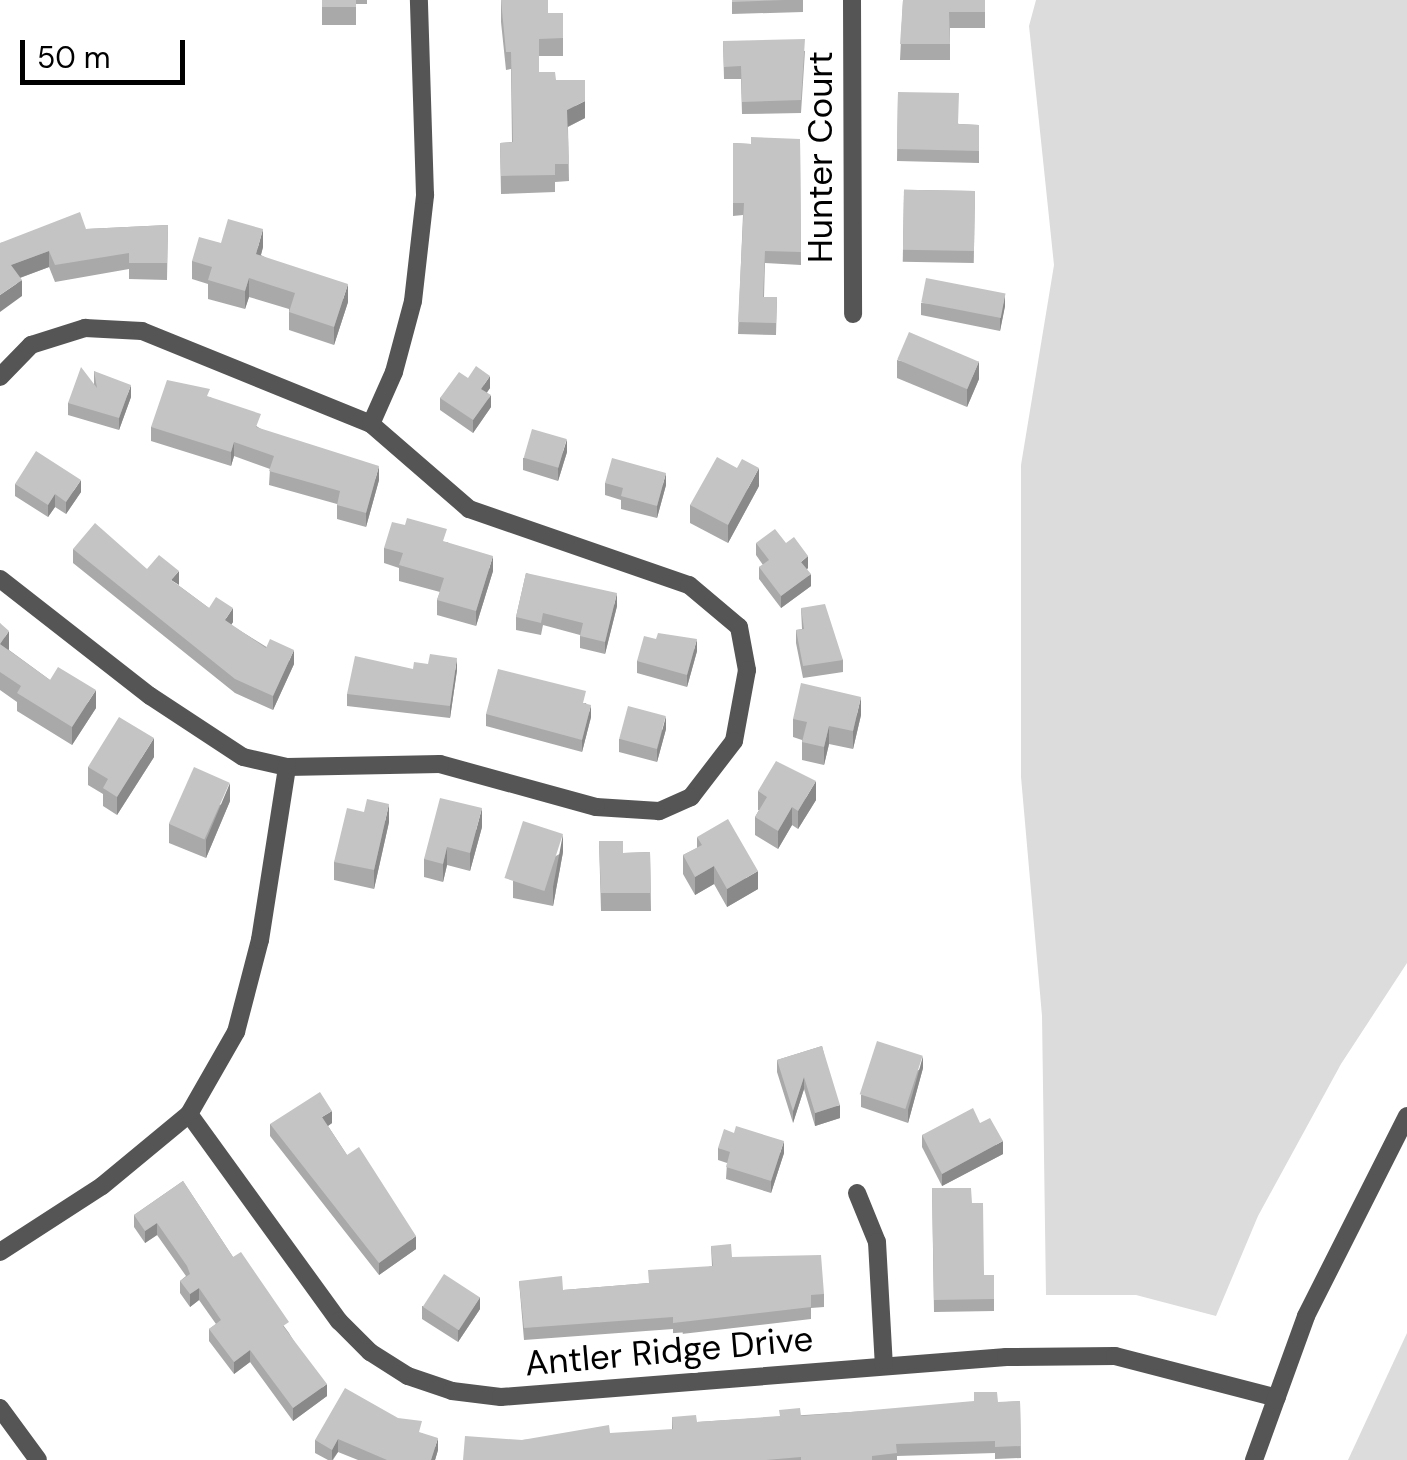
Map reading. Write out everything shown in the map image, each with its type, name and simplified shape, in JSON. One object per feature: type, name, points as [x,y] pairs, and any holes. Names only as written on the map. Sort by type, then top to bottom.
[{"type":"street","points":[[371,424],[394,372],[413,301],[425,195],[419,0]]},
{"type":"street","name":"Hunter Court","points":[[852,0],[853,314]]},
{"type":"street","points":[[0,378],[31,345],[85,328],[142,331],[371,424],[469,509],[688,585],[739,627],[747,670],[734,741],[691,798],[659,811],[596,806],[440,764],[287,767],[242,757],[181,716],[0,578]]},
{"type":"street","points":[[0,1252],[102,1186],[189,1114],[236,1032],[260,940],[287,767]]},
{"type":"street","name":"Antler Ridge Drive","points":[[189,1114],[339,1321],[408,1376],[452,1392],[501,1397],[884,1366],[1115,1356],[1276,1398]]},
{"type":"street","points":[[1254,1460],[1306,1316],[1407,1116]]},
{"type":"street","points":[[858,1193],[877,1242],[884,1366]]},
{"type":"street","points":[[0,1408],[38,1460]]},
{"type":"shaded area","points":[[1036,0],[1407,0],[1407,963],[1341,1064],[1258,1216],[1216,1316],[1136,1295],[1046,1295],[1042,1016],[1021,777],[1021,465],[1054,265],[1029,26]]},
{"type":"shaded area","points":[[1407,1333],[1407,1460],[1348,1460]]},
{"type":"building","points":[[322,0],[356,0],[356,7],[322,7]]},
{"type":"building","points":[[501,0],[548,0],[548,13],[563,13],[563,38],[539,39],[539,72],[555,72],[556,80],[585,80],[585,101],[567,110],[569,164],[555,164],[555,175],[501,176],[500,143],[513,142],[511,52],[506,52]]},
{"type":"building","points":[[903,0],[985,0],[985,12],[949,12],[950,44],[900,44]]},
{"type":"building","points":[[805,39],[801,100],[742,102],[741,66],[724,67],[723,41]]},
{"type":"building","points":[[898,92],[959,93],[958,124],[979,125],[979,151],[897,149]]},
{"type":"building","points":[[751,137],[800,139],[801,252],[765,251],[763,297],[777,297],[776,323],[738,322],[744,203],[733,203],[733,143],[751,144]]},
{"type":"building","points":[[904,190],[975,191],[974,251],[903,250]]},
{"type":"building","points":[[80,212],[86,229],[168,225],[167,263],[129,263],[129,253],[55,265],[49,251],[11,265],[22,280],[0,295],[0,243]]},
{"type":"building","points":[[228,219],[263,229],[256,254],[348,284],[334,327],[289,312],[295,293],[249,278],[245,291],[208,280],[212,267],[192,261],[199,237],[221,243]]},
{"type":"building","points":[[926,278],[1006,293],[1001,318],[921,303]]},
{"type":"building","points":[[909,332],[979,362],[967,389],[897,360]]},
{"type":"building","points":[[476,366],[490,376],[481,389],[491,395],[473,420],[440,398],[459,372],[468,378]]},
{"type":"building","points":[[81,367],[97,388],[94,371],[131,385],[119,418],[68,403]]},
{"type":"building","points":[[167,380],[210,389],[207,396],[261,414],[256,427],[379,466],[366,513],[337,505],[340,491],[269,471],[274,456],[234,442],[231,452],[151,427]]},
{"type":"building","points":[[532,429],[567,439],[558,468],[524,458]]},
{"type":"building","points":[[36,451],[81,480],[66,502],[55,494],[48,505],[15,484]]},
{"type":"building","points":[[717,457],[737,468],[742,459],[759,468],[728,525],[690,505]]},
{"type":"building","points":[[612,458],[666,473],[657,506],[621,496],[623,488],[605,483]]},
{"type":"building","points":[[407,518],[447,529],[443,541],[493,556],[476,611],[437,600],[444,578],[399,565],[403,553],[384,548],[392,522],[405,525]]},
{"type":"building","points":[[95,523],[147,569],[159,555],[179,571],[171,580],[209,608],[216,597],[233,608],[225,620],[266,648],[270,639],[294,650],[273,696],[235,679],[73,549]]},
{"type":"building","points":[[775,529],[786,543],[794,537],[808,556],[801,562],[811,574],[781,596],[759,567],[769,560],[756,543]]},
{"type":"building","points":[[526,573],[617,593],[605,642],[580,636],[583,623],[543,613],[541,623],[516,617]]},
{"type":"building","points":[[825,604],[843,660],[803,666],[796,630],[804,629],[801,608]]},
{"type":"building","points":[[0,623],[9,631],[0,644]]},
{"type":"building","points":[[658,633],[697,639],[687,675],[637,661],[644,636],[656,639]]},
{"type":"building","points":[[0,644],[50,680],[58,667],[96,690],[72,727],[17,693],[21,686],[0,672]]},
{"type":"building","points":[[430,654],[457,658],[450,706],[347,694],[355,656],[413,669],[414,662],[428,664]]},
{"type":"building","points":[[498,669],[586,691],[583,703],[591,705],[582,740],[486,714]]},
{"type":"building","points":[[801,683],[861,697],[853,731],[829,726],[824,747],[802,742],[807,722],[793,719]]},
{"type":"building","points":[[628,706],[666,716],[657,749],[619,739]]},
{"type":"building","points":[[119,717],[154,738],[117,797],[103,788],[108,779],[88,767]]},
{"type":"building","points":[[776,761],[816,781],[798,811],[792,807],[778,831],[755,817],[767,797],[758,791]]},
{"type":"building","points":[[194,767],[230,783],[204,840],[169,824]]},
{"type":"building","points":[[440,798],[482,808],[470,853],[447,847],[443,864],[424,859]]},
{"type":"building","points":[[367,799],[389,804],[374,870],[334,862],[347,808],[364,812]]},
{"type":"building","points":[[728,819],[758,871],[727,889],[714,866],[695,877],[683,855],[702,845],[697,837]]},
{"type":"building","points":[[523,821],[563,834],[544,891],[504,878]]},
{"type":"building","points":[[599,841],[623,841],[623,853],[650,852],[651,893],[601,893]]},
{"type":"building","points":[[877,1041],[923,1056],[905,1109],[860,1094]]},
{"type":"building","points":[[822,1046],[840,1105],[815,1113],[804,1077],[793,1111],[777,1060]]},
{"type":"building","points":[[320,1092],[332,1111],[322,1117],[347,1155],[359,1147],[416,1236],[379,1263],[270,1124]]},
{"type":"building","points":[[973,1108],[980,1123],[990,1118],[1003,1141],[942,1174],[922,1135]]},
{"type":"building","points":[[736,1126],[784,1141],[771,1181],[726,1167],[730,1152],[718,1148],[724,1129],[734,1133]]},
{"type":"building","points":[[183,1181],[233,1257],[241,1252],[289,1322],[283,1326],[327,1384],[293,1408],[250,1350],[234,1362],[209,1329],[221,1320],[199,1288],[190,1294],[180,1281],[190,1274],[187,1266],[157,1223],[145,1231],[134,1215]]},
{"type":"building","points":[[932,1188],[971,1188],[972,1203],[983,1203],[984,1275],[994,1275],[994,1299],[934,1300]]},
{"type":"building","points":[[731,1244],[732,1257],[821,1255],[824,1294],[811,1295],[811,1307],[673,1323],[673,1317],[524,1328],[519,1281],[562,1276],[563,1290],[649,1283],[648,1270],[713,1266],[711,1246]]},
{"type":"building","points":[[444,1274],[480,1297],[459,1330],[423,1307]]},
{"type":"building","points":[[345,1388],[398,1418],[422,1421],[419,1432],[438,1438],[431,1460],[387,1460],[338,1439],[332,1450],[315,1440]]},
{"type":"building","points":[[974,1392],[997,1392],[998,1402],[1020,1401],[1021,1446],[995,1447],[995,1441],[896,1444],[897,1453],[872,1456],[872,1460],[463,1460],[465,1436],[522,1440],[609,1425],[610,1433],[673,1429],[672,1417],[696,1415],[697,1422],[780,1416],[779,1410],[800,1408],[801,1416],[850,1412],[974,1401]]}]
